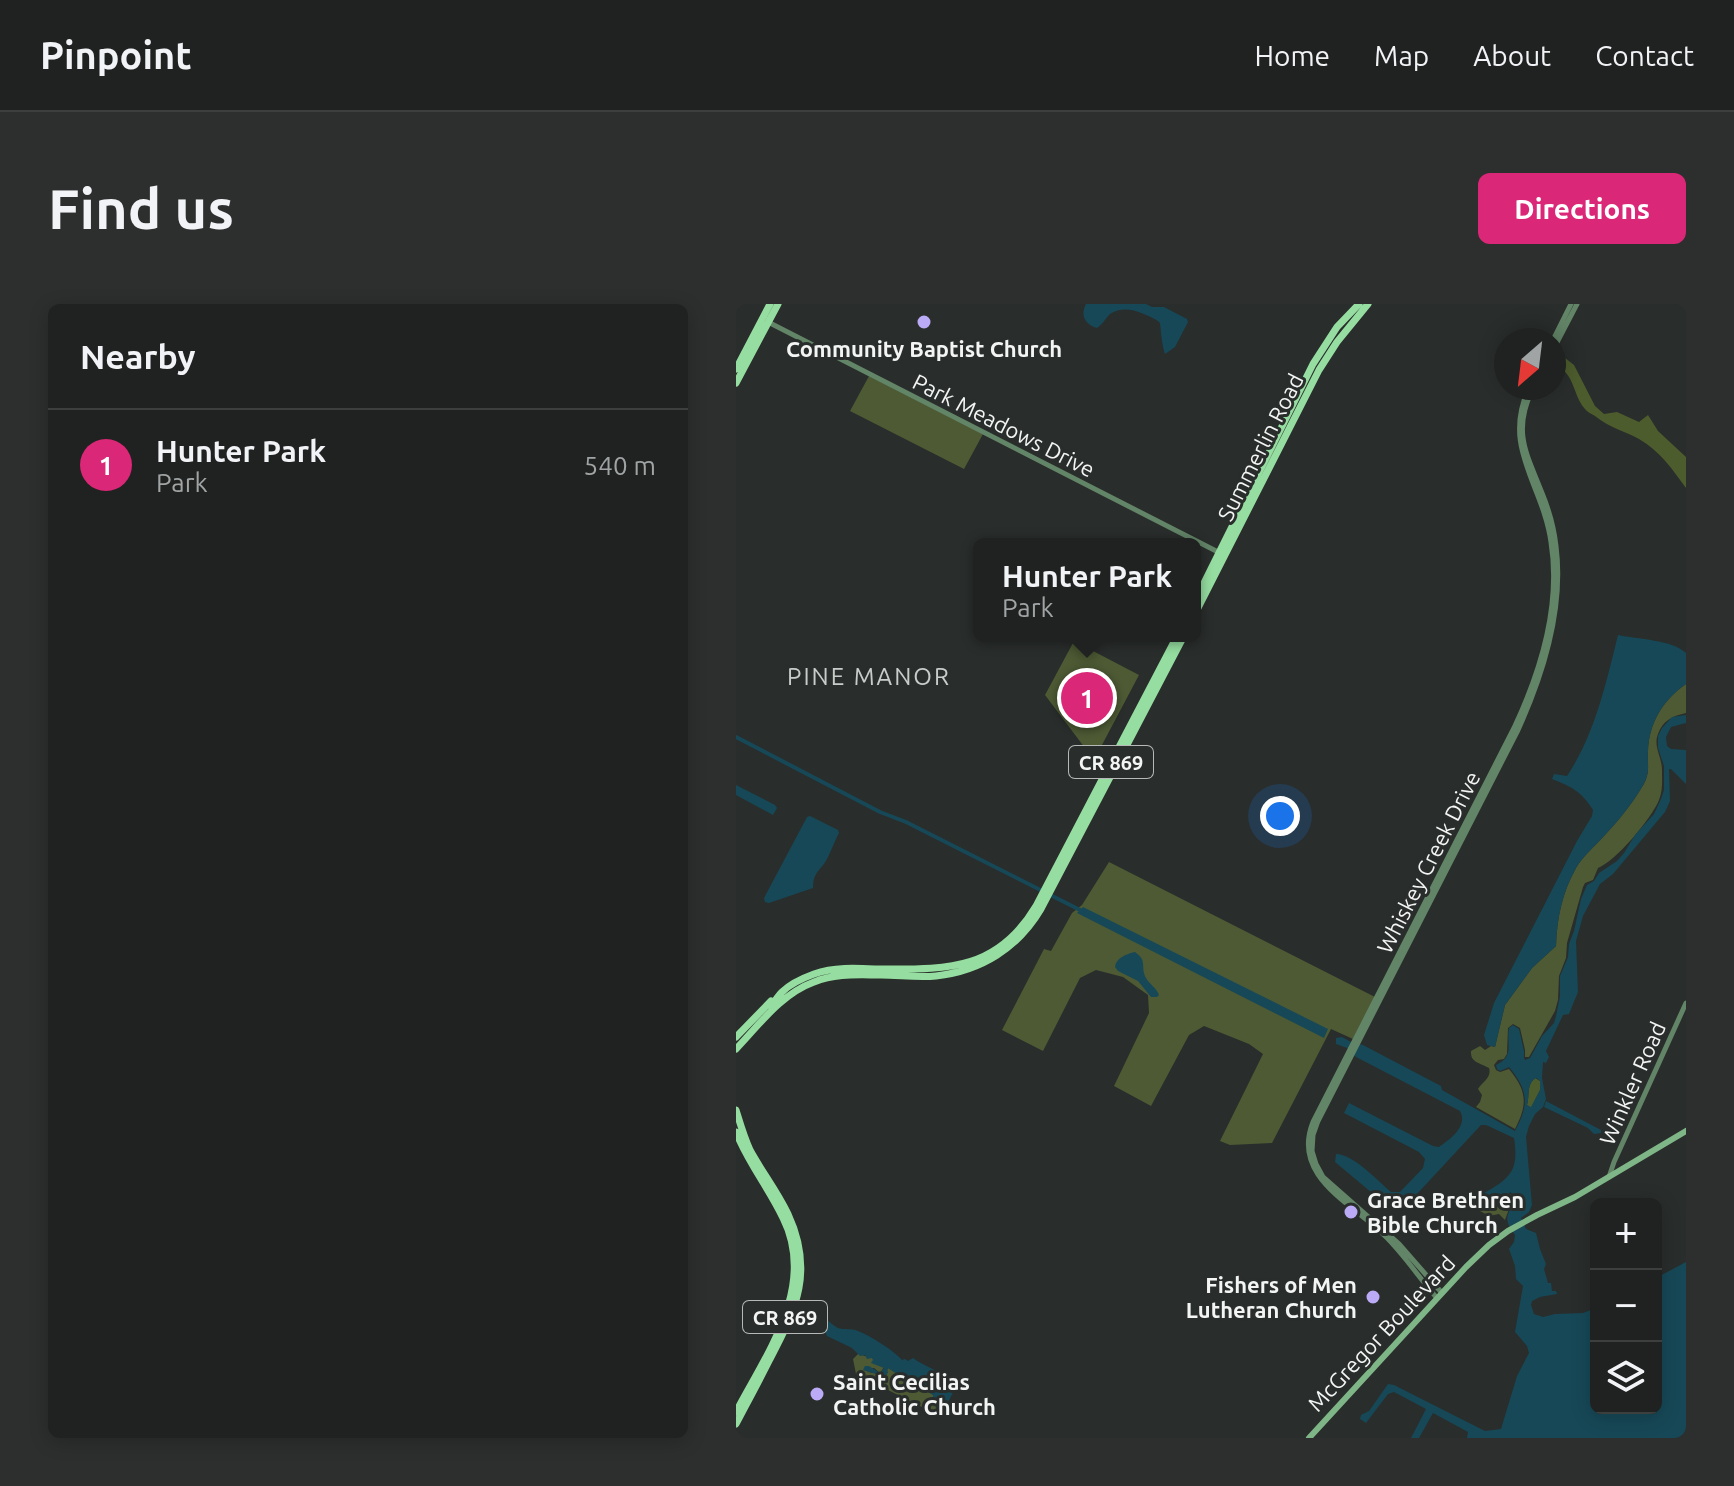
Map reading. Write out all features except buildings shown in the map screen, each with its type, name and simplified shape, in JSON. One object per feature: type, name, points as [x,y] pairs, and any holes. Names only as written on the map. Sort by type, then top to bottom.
[{"type":"main road","points":[[768,322],[770,304]]},
{"type":"main road","points":[[736,369],[770,304]]},
{"type":"main road","points":[[736,383],[778,304]]},
{"type":"main road","points":[[1337,327],[1359,306]]},
{"type":"main road","name":"Summerlin Road","points":[[1201,601],[1309,373],[1337,327],[1359,306]]},
{"type":"main road","name":"Summerlin Road","points":[[1201,591],[1319,370],[1359,306]]},
{"type":"main road","points":[[748,361],[752,339]]},
{"type":"main road","name":"CR 869","points":[[1048,889],[1174,642]]},
{"type":"main road","name":"CR 869","points":[[736,1049],[783,1000],[818,980],[845,975],[935,976],[963,971],[987,962],[1019,938],[1035,919],[1043,898],[1181,642]]},
{"type":"main road","name":"CR 869","points":[[736,1040],[782,992],[805,978],[831,970],[938,969],[970,962],[1011,938],[1043,898]]},
{"type":"main road","name":"CR 869","points":[[736,1110],[745,1138],[789,1215],[801,1270],[793,1312],[736,1424]]},
{"type":"main road","points":[[736,1130],[745,1138]]},
{"type":"main road","name":"CR 869","points":[[736,1130],[786,1225],[795,1268],[785,1317],[736,1412]]},
{"type":"main road","name":"McGregor Boulevard","points":[[1309,1438],[1475,1257],[1526,1220],[1575,1197],[1686,1131]]},
{"type":"street","points":[[1560,328],[1574,304]]},
{"type":"street","points":[[1563,328],[1574,304]]},
{"type":"street","name":"Park Meadows Drive","points":[[768,322],[1189,538]]},
{"type":"street","name":"Whiskey Creek Drive","points":[[1440,1295],[1399,1244],[1325,1179],[1316,1164],[1312,1148],[1315,1128],[1350,1054],[1509,739],[1541,656],[1551,609],[1554,565],[1545,512],[1523,460],[1519,442],[1520,413],[1526,400]]},
{"type":"street","name":"Park Meadows Drive","points":[[1201,544],[1222,555]]},
{"type":"street","name":"Winkler Road","points":[[1609,1178],[1686,1003]]},
{"type":"green space","points":[[1566,359],[1574,365],[1595,406],[1604,414],[1617,412],[1639,422],[1648,415],[1658,431],[1686,457],[1686,488],[1654,449],[1586,410],[1566,373]]},
{"type":"green space","points":[[869,376],[983,434],[964,469],[850,411]]},
{"type":"green space","points":[[1073,642],[1139,675],[1094,760],[1045,695]]},
{"type":"green space","points":[[1686,684],[1686,713],[1666,722],[1657,738],[1662,770],[1659,800],[1633,838],[1598,868],[1593,880],[1585,883],[1559,976],[1555,1011],[1529,1057],[1525,1057],[1520,1028],[1513,1024],[1508,1028],[1507,1054],[1494,1065],[1500,1072],[1509,1069],[1522,1091],[1524,1105],[1515,1129],[1476,1107],[1482,1095],[1478,1089],[1490,1071],[1474,1060],[1471,1051],[1480,1046],[1485,1050],[1495,1047],[1505,1005],[1532,968],[1556,946],[1561,906],[1571,877],[1645,782],[1654,722],[1670,697]]},
{"type":"green space","points":[[1109,862],[1375,997],[1353,1039],[1331,1029],[1272,1143],[1230,1145],[1220,1141],[1263,1054],[1249,1044],[1204,1026],[1189,1035],[1151,1106],[1114,1086],[1149,1013],[1148,995],[1123,977],[1096,970],[1080,978],[1043,1051],[1002,1030],[1044,949],[1051,951],[1072,913],[1082,905]]},
{"type":"green space","points":[[1535,1078],[1540,1081],[1540,1090],[1531,1108],[1527,1105],[1530,1084]]},
{"type":"green space","points":[[1480,1191],[1501,1210],[1506,1208],[1509,1195],[1514,1195],[1505,1220],[1499,1214],[1489,1216],[1480,1211],[1477,1197]]},
{"type":"green space","points":[[858,1354],[872,1358],[884,1367],[880,1373],[888,1373],[888,1368],[896,1372],[900,1380],[907,1379],[915,1384],[908,1382],[909,1391],[921,1388],[933,1395],[938,1415],[856,1374],[853,1359]],"holes":[[[874,1368],[880,1373],[872,1373],[864,1370]]]},
{"type":"water","points":[[1086,304],[1164,307],[1188,322],[1175,347],[1165,354],[1158,321],[1122,310],[1110,314],[1097,328],[1085,319]]},
{"type":"water","points":[[1618,635],[1664,643],[1686,653],[1686,684],[1670,697],[1654,722],[1645,782],[1571,877],[1561,906],[1556,946],[1532,968],[1505,1005],[1495,1047],[1487,1045],[1484,1035],[1494,1003],[1592,816],[1593,810],[1580,794],[1552,779],[1554,774],[1567,776],[1585,743]]},
{"type":"water","points":[[1686,715],[1686,723],[1671,727],[1666,737],[1667,746],[1671,749],[1686,750],[1686,784],[1669,769],[1670,801],[1665,812],[1613,874],[1600,884],[1583,916],[1576,941],[1578,992],[1569,1014],[1563,1015],[1546,1051],[1549,1057],[1546,1063],[1543,1062],[1542,1078],[1546,1099],[1535,1114],[1526,1137],[1532,1205],[1521,1218],[1526,1229],[1536,1233],[1546,1264],[1544,1269],[1548,1283],[1557,1294],[1532,1301],[1534,1314],[1543,1317],[1590,1310],[1590,1414],[1662,1414],[1662,1275],[1686,1262],[1686,1438],[1467,1438],[1468,1432],[1433,1413],[1419,1438],[1411,1438],[1426,1409],[1394,1392],[1388,1394],[1366,1423],[1360,1419],[1361,1415],[1369,1411],[1388,1384],[1485,1431],[1501,1429],[1517,1376],[1529,1353],[1515,1332],[1523,1286],[1516,1279],[1509,1249],[1515,1235],[1507,1220],[1516,1196],[1510,1192],[1504,1208],[1501,1208],[1484,1193],[1501,1183],[1511,1172],[1515,1149],[1514,1138],[1481,1125],[1404,1208],[1390,1208],[1335,1162],[1336,1154],[1350,1158],[1391,1192],[1400,1192],[1423,1168],[1425,1159],[1419,1152],[1344,1113],[1349,1103],[1439,1147],[1457,1132],[1462,1117],[1460,1111],[1356,1057],[1347,1048],[1336,1044],[1336,1038],[1342,1037],[1363,1045],[1441,1086],[1442,1090],[1515,1131],[1525,1106],[1523,1091],[1509,1067],[1500,1071],[1496,1065],[1508,1054],[1509,1028],[1513,1025],[1519,1029],[1525,1060],[1530,1058],[1542,1036],[1554,1023],[1560,996],[1560,976],[1587,885],[1624,853],[1654,814],[1661,799],[1664,766],[1658,736],[1672,717]],"holes":[[[1536,1078],[1540,1081],[1540,1090],[1531,1107],[1527,1105],[1530,1087]]]},
{"type":"water","points":[[736,785],[775,805],[777,808],[773,815],[736,795]]},
{"type":"water","points":[[810,816],[839,833],[816,874],[813,888],[765,902],[764,898]]},
{"type":"water","points":[[1083,907],[1328,1029],[1324,1038],[1077,913]]},
{"type":"water","points":[[1135,952],[1143,961],[1144,974],[1158,992],[1157,997],[1151,997],[1138,981],[1115,967],[1119,959]]},
{"type":"water","points":[[1546,1101],[1601,1130],[1601,1133],[1594,1134],[1588,1128],[1544,1107]]},
{"type":"water","points":[[827,1320],[838,1328],[869,1336],[902,1360],[913,1358],[955,1380],[958,1383],[945,1408],[937,1411],[934,1402],[929,1402],[933,1395],[918,1388],[909,1391],[906,1383],[914,1384],[907,1379],[893,1378],[897,1374],[888,1368],[887,1375],[863,1370],[869,1366],[880,1373],[884,1368],[871,1363],[872,1358],[860,1356],[852,1348],[827,1336],[824,1330]]},
{"type":"waterway","points":[[736,737],[1084,912]]},
{"type":"place","name":"Community Baptist Church","points":[[924,322]]},
{"type":"place","name":"Hunter Park","points":[[1087,698]]},
{"type":"place","name":"Grace Brethren Bible Church","points":[[1351,1212]]},
{"type":"place","name":"Fishers of Men Lutheran Church","points":[[1373,1297]]},
{"type":"place","name":"Saint Cecilias Catholic Church","points":[[817,1394]]},
{"type":"district","name":"PINE MANOR","points":[[869,676]]}]
